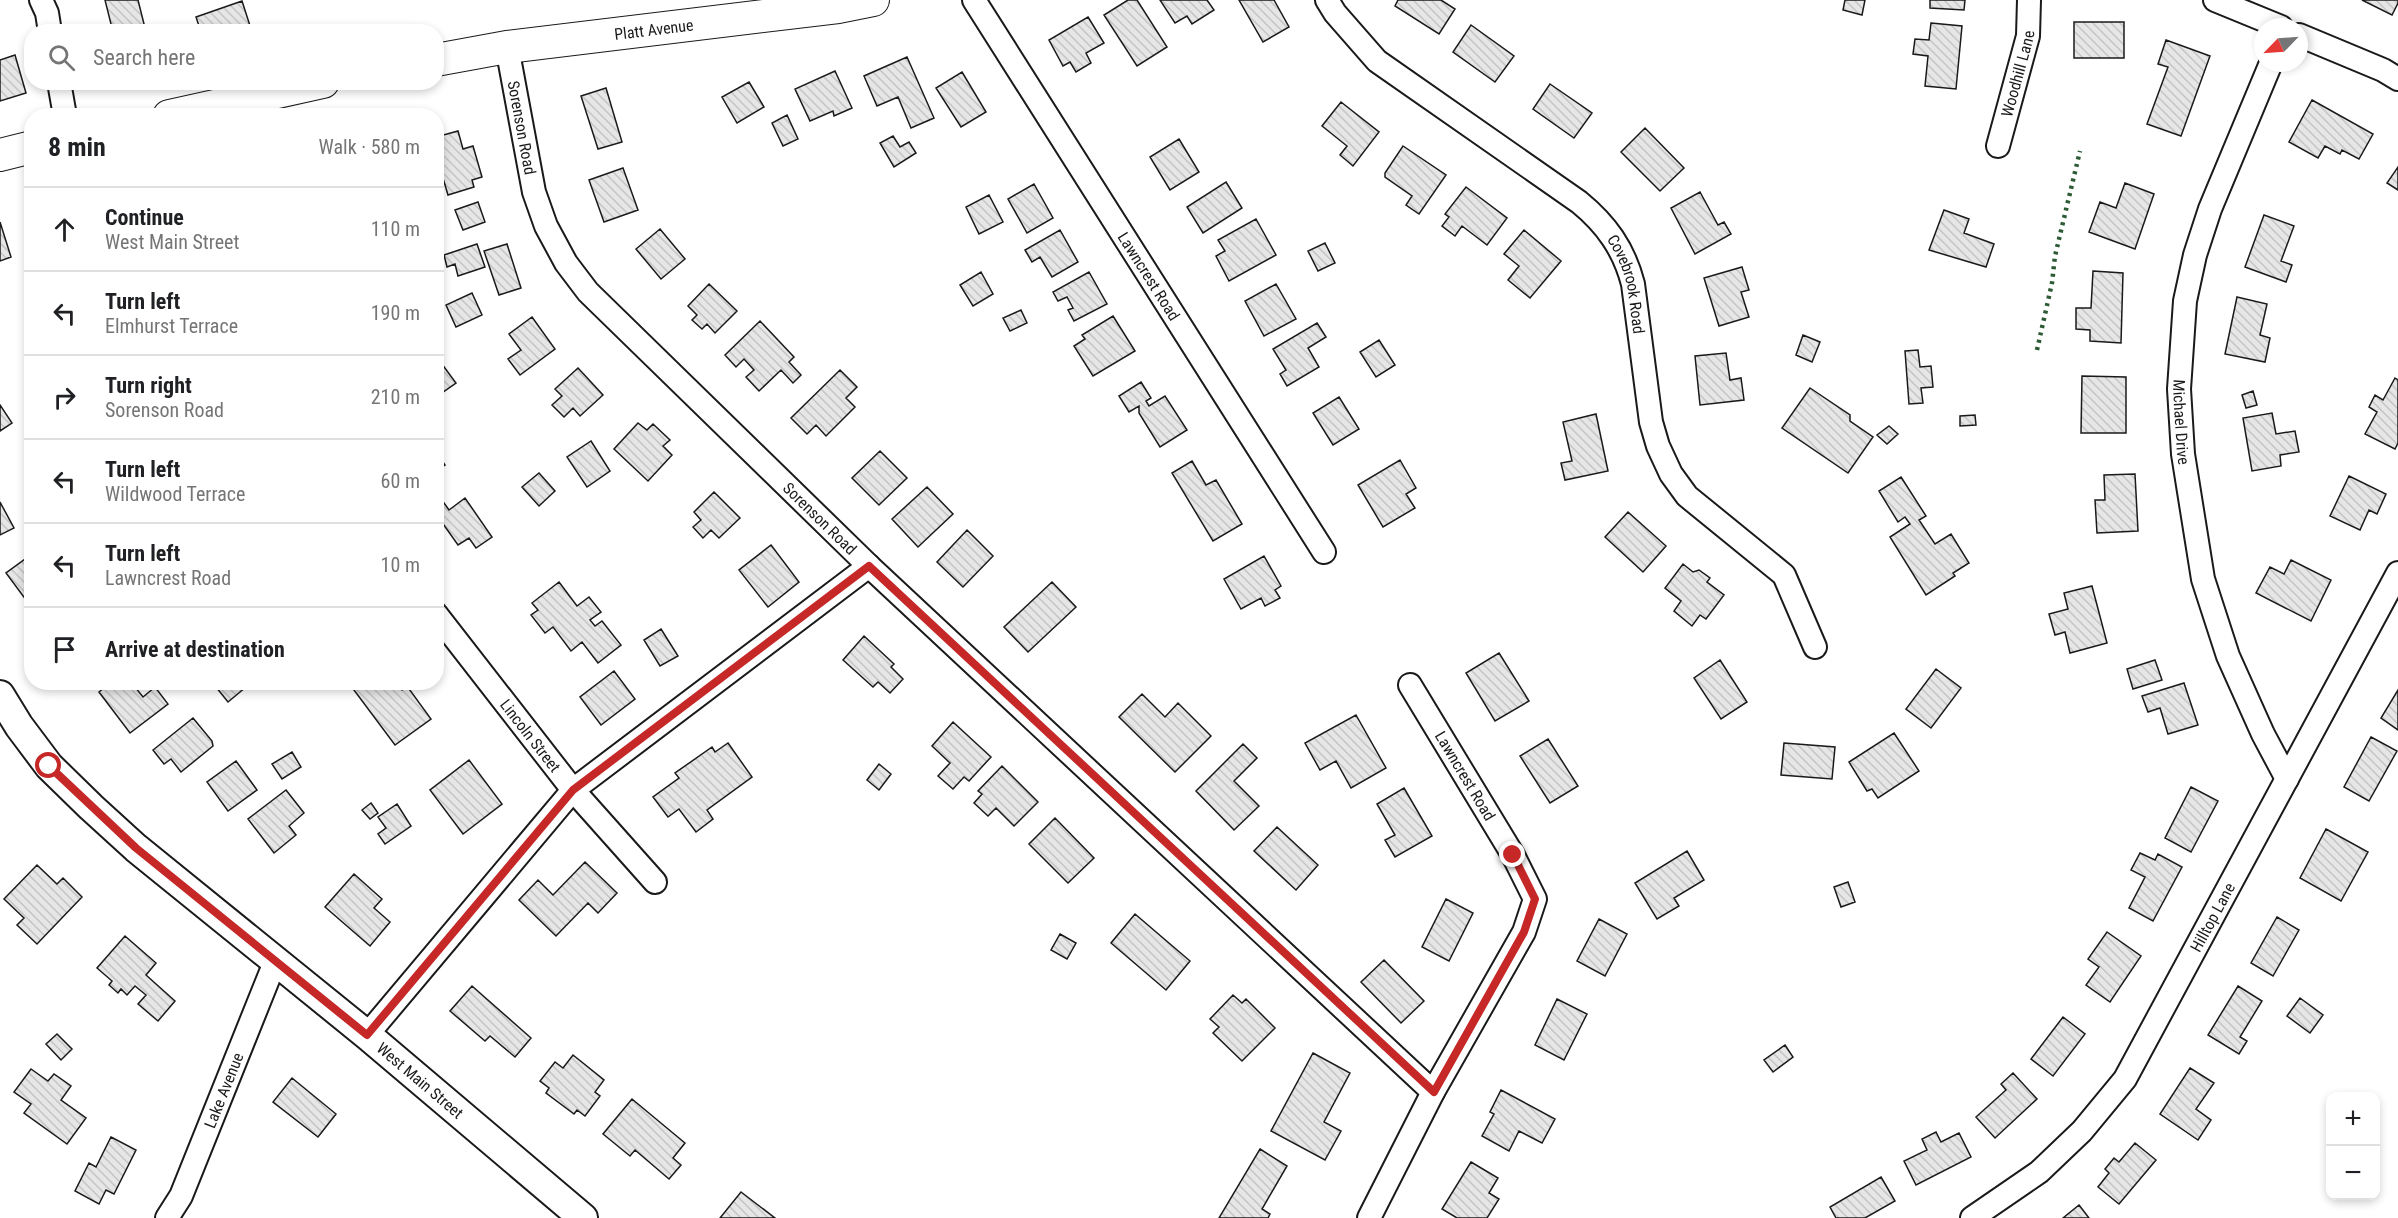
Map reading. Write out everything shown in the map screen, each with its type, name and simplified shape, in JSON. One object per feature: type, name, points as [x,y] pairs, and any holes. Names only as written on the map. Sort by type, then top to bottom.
[{"type":"main road","name":"Platt Avenue","points":[[444,59],[507,47],[838,7],[873,0]]},
{"type":"main road","points":[[206,108],[287,90]]},
{"type":"main road","points":[[0,155],[24,149]]},
{"type":"street","points":[[41,0],[49,24]]},
{"type":"street","name":"Lawncrest Road","points":[[974,0],[1324,552]]},
{"type":"street","name":"Covebrook Road","points":[[1328,0],[1342,22],[1377,61],[1579,202],[1597,217],[1613,237],[1628,263],[1633,284],[1651,422],[1658,446],[1671,474],[1687,496],[1784,575],[1815,646]]},
{"type":"street","name":"Woodhill Lane","points":[[1998,146],[2028,36],[2029,0]]},
{"type":"street","points":[[2215,0],[2259,18]]},
{"type":"street","points":[[2308,39],[2383,70],[2398,79]]},
{"type":"street","name":"Sorenson Road","points":[[507,47],[534,192],[546,226],[566,263],[588,292],[869,566],[1434,1092]]},
{"type":"street","name":"Michael Drive","points":[[2267,72],[2210,209],[2195,255],[2185,301],[2179,389],[2183,454],[2203,579],[2228,656],[2263,734],[2287,779]]},
{"type":"street","points":[[60,90],[64,108]]},
{"type":"street","points":[[367,1035],[573,790],[869,566]]},
{"type":"street","name":"Hilltop Lane","points":[[1972,1218],[2038,1172],[2082,1131],[2125,1079],[2398,573]]},
{"type":"street","name":"Lincoln Street","points":[[444,624],[573,790],[655,882]]},
{"type":"street","name":"Lawncrest Road","points":[[1410,685],[1513,855],[1535,899],[1524,932],[1434,1092]]},
{"type":"street","name":"West Main Street","points":[[0,695],[19,726],[49,766],[136,848],[367,1035],[583,1218]]},
{"type":"street","name":"Lake Avenue","points":[[167,1218],[181,1196],[275,962]]},
{"type":"street","points":[[1369,1218],[1434,1092]]},
{"type":"building","points":[[105,0],[138,0],[144,24],[111,24]]},
{"type":"building","points":[[1128,0],[1137,0],[1167,47],[1137,66],[1104,15]]},
{"type":"building","points":[[1160,0],[1207,0],[1214,10],[1192,24],[1187,16],[1175,23]]},
{"type":"building","points":[[1239,0],[1274,0],[1289,27],[1263,42]]},
{"type":"building","points":[[1398,0],[1441,0],[1455,9],[1439,34],[1395,6]]},
{"type":"building","points":[[1845,0],[1865,0],[1862,15],[1843,10]]},
{"type":"building","points":[[1930,0],[1965,0],[1964,10],[1930,8]]},
{"type":"building","points":[[2362,0],[2398,0],[2398,3],[2392,15]]},
{"type":"building","points":[[242,1],[249,24],[198,24],[196,17]]},
{"type":"building","points":[[1088,17],[1104,43],[1086,53],[1091,63],[1076,72],[1070,62],[1063,66],[1049,40]]},
{"type":"building","points":[[2074,22],[2124,22],[2124,58],[2074,58]]},
{"type":"building","points":[[1931,23],[1962,26],[1956,89],[1925,86],[1928,56],[1913,54],[1915,39],[1929,40]]},
{"type":"building","points":[[1471,25],[1514,56],[1495,82],[1453,52]]},
{"type":"building","points":[[2166,40],[2210,56],[2181,136],[2147,124],[2168,67],[2158,64]]},
{"type":"building","points":[[15,55],[26,93],[0,101],[0,60]]},
{"type":"building","points":[[907,57],[934,118],[911,128],[898,97],[877,106],[864,76]]},
{"type":"building","points":[[835,71],[852,108],[834,116],[833,111],[810,121],[795,89]]},
{"type":"building","points":[[962,72],[986,112],[961,127],[936,88]]},
{"type":"building","points":[[749,82],[764,107],[737,123],[722,97]]},
{"type":"building","points":[[1550,84],[1592,113],[1574,138],[1533,109]]},
{"type":"building","points":[[606,88],[622,142],[598,149],[581,96]]},
{"type":"building","points":[[2312,100],[2373,134],[2359,159],[2342,150],[2340,154],[2325,146],[2318,158],[2289,142]]},
{"type":"building","points":[[1341,102],[1379,132],[1353,166],[1340,155],[1347,146],[1322,126]]},
{"type":"building","points":[[787,115],[798,139],[783,146],[772,123]]},
{"type":"building","points":[[1645,128],[1684,168],[1660,191],[1621,152]]},
{"type":"building","points":[[458,131],[463,149],[473,146],[482,177],[472,180],[474,187],[448,195],[444,182],[444,135]]},
{"type":"building","points":[[893,136],[900,147],[909,142],[916,153],[894,167],[880,143]]},
{"type":"building","points":[[1179,139],[1199,172],[1170,190],[1150,157]]},
{"type":"building","points":[[1403,146],[1446,175],[1419,214],[1406,205],[1412,196],[1385,177],[1385,173]]},
{"type":"building","points":[[2398,167],[2398,190],[2387,183]]},
{"type":"building","points":[[623,168],[638,210],[604,222],[589,180]]},
{"type":"building","points":[[1226,182],[1242,208],[1203,233],[1187,207]]},
{"type":"building","points":[[2125,183],[2154,194],[2135,249],[2089,232],[2100,202],[2116,208]]},
{"type":"building","points":[[1034,184],[1053,218],[1027,233],[1008,199]]},
{"type":"building","points":[[1466,187],[1507,218],[1487,245],[1462,226],[1455,236],[1442,226],[1449,217],[1445,214]]},
{"type":"building","points":[[1700,192],[1718,225],[1724,222],[1731,234],[1695,254],[1671,208]]},
{"type":"building","points":[[989,195],[1003,222],[979,234],[966,207]]},
{"type":"building","points":[[478,202],[485,222],[463,230],[455,210]]},
{"type":"building","points":[[1944,210],[1969,219],[1964,233],[1994,244],[1986,267],[1929,250]]},
{"type":"building","points":[[2264,215],[2294,226],[2281,261],[2292,265],[2286,282],[2245,267]]},
{"type":"building","points":[[1256,219],[1276,255],[1229,281],[1216,256],[1225,251],[1218,240]]},
{"type":"building","points":[[0,222],[11,257],[0,261]]},
{"type":"building","points":[[660,229],[685,259],[661,279],[636,249]]},
{"type":"building","points":[[1060,230],[1078,262],[1052,277],[1040,257],[1032,262],[1025,250]]},
{"type":"building","points":[[1524,230],[1561,261],[1530,298],[1508,280],[1519,266],[1504,254]]},
{"type":"building","points":[[1325,243],[1335,263],[1318,271],[1308,251]]},
{"type":"building","points":[[477,244],[485,267],[458,276],[455,264],[447,267],[444,255]]},
{"type":"building","points":[[507,244],[521,288],[499,295],[484,251]]},
{"type":"building","points":[[1742,267],[1749,290],[1741,292],[1749,317],[1719,326],[1704,278]]},
{"type":"building","points":[[2093,271],[2123,273],[2121,343],[2090,341],[2090,330],[2076,329],[2076,308],[2091,308]]},
{"type":"building","points":[[981,272],[993,294],[973,306],[960,285]]},
{"type":"building","points":[[1089,272],[1107,304],[1074,321],[1068,310],[1073,308],[1067,297],[1058,301],[1053,292]]},
{"type":"building","points":[[709,284],[737,311],[715,333],[707,324],[702,329],[692,320],[697,315],[688,306]]},
{"type":"building","points":[[1276,284],[1296,319],[1264,336],[1245,301]]},
{"type":"building","points":[[472,293],[482,315],[456,327],[446,305]]},
{"type":"building","points":[[2237,297],[2267,304],[2260,335],[2270,338],[2265,362],[2225,354]]},
{"type":"building","points":[[1021,310],[1027,323],[1010,331],[1003,318]]},
{"type":"building","points":[[1113,316],[1135,351],[1093,376],[1074,346],[1085,339],[1082,335]]},
{"type":"building","points":[[532,317],[555,349],[520,375],[508,359],[521,350],[509,334]]},
{"type":"building","points":[[760,321],[794,357],[789,362],[801,375],[793,383],[781,370],[759,391],[746,377],[754,370],[744,359],[736,367],[725,355]]},
{"type":"building","points":[[1317,323],[1326,337],[1308,348],[1319,367],[1287,386],[1280,374],[1286,370],[1273,349]]},
{"type":"building","points":[[1803,335],[1820,342],[1812,362],[1796,355]]},
{"type":"building","points":[[1379,340],[1395,365],[1376,377],[1360,352]]},
{"type":"building","points":[[1918,350],[1920,367],[1931,366],[1933,387],[1921,388],[1923,403],[1909,404],[1905,351]]},
{"type":"building","points":[[1726,353],[1730,380],[1741,378],[1744,400],[1700,405],[1695,356]]},
{"type":"building","points":[[444,367],[456,383],[444,391]]},
{"type":"building","points":[[578,368],[603,395],[580,416],[573,408],[564,417],[552,405],[562,396],[555,389]]},
{"type":"building","points":[[840,370],[857,387],[846,398],[855,407],[826,436],[816,425],[807,434],[791,418]]},
{"type":"building","points":[[2082,376],[2126,377],[2126,433],[2081,433]]},
{"type":"building","points":[[2395,378],[2398,380],[2398,443],[2395,449],[2365,434],[2377,412],[2369,407],[2375,395],[2383,400]]},
{"type":"building","points":[[1141,382],[1151,398],[1146,401],[1149,406],[1165,396],[1187,430],[1160,447],[1139,413],[1139,406],[1129,412],[1119,396]]},
{"type":"building","points":[[1810,388],[1850,415],[1850,421],[1873,437],[1848,473],[1782,428]]},
{"type":"building","points":[[2253,391],[2257,405],[2246,408],[2242,395]]},
{"type":"building","points":[[1339,397],[1359,429],[1333,445],[1313,413]]},
{"type":"building","points":[[0,405],[12,423],[0,431]]},
{"type":"building","points":[[2272,413],[2276,434],[2295,431],[2299,452],[2280,455],[2281,466],[2252,471],[2243,418]]},
{"type":"building","points":[[1596,414],[1608,471],[1565,480],[1561,463],[1572,461],[1563,422]]},
{"type":"building","points":[[1975,415],[1976,425],[1960,426],[1960,416]]},
{"type":"building","points":[[638,423],[647,430],[653,424],[670,440],[663,446],[672,455],[648,481],[614,449]]},
{"type":"building","points":[[1889,426],[1898,434],[1887,444],[1877,435]]},
{"type":"building","points":[[591,441],[610,471],[587,487],[567,457]]},
{"type":"building","points":[[880,451],[907,478],[879,505],[852,478]]},
{"type":"building","points":[[1400,460],[1416,488],[1406,494],[1415,508],[1383,527],[1358,485]]},
{"type":"building","points":[[1192,461],[1206,485],[1216,480],[1242,524],[1213,541],[1172,473]]},
{"type":"building","points":[[539,473],[555,491],[539,506],[522,487]]},
{"type":"building","points":[[2135,474],[2138,531],[2097,533],[2095,500],[2105,500],[2104,475]]},
{"type":"building","points":[[2349,476],[2386,494],[2377,514],[2369,510],[2360,530],[2330,516]]},
{"type":"building","points":[[1901,477],[1926,516],[1919,520],[1935,544],[1951,534],[1969,563],[1953,573],[1955,576],[1926,595],[1890,537],[1910,524],[1905,517],[1898,522],[1879,491]]},
{"type":"building","points":[[927,487],[953,514],[918,547],[892,519]]},
{"type":"building","points":[[714,492],[740,518],[719,538],[711,530],[703,538],[693,527],[701,520],[694,512]]},
{"type":"building","points":[[465,498],[492,537],[476,548],[469,538],[458,545],[444,525],[444,503],[449,510]]},
{"type":"building","points":[[0,502],[14,528],[0,535]]},
{"type":"building","points":[[1628,512],[1666,546],[1643,572],[1605,537]]},
{"type":"building","points":[[967,530],[993,556],[963,587],[937,562]]},
{"type":"building","points":[[771,545],[799,582],[768,607],[739,570]]},
{"type":"building","points":[[1264,556],[1281,586],[1275,590],[1280,598],[1265,606],[1261,598],[1241,609],[1224,579]]},
{"type":"building","points":[[24,560],[24,597],[6,573]]},
{"type":"building","points":[[2291,560],[2331,580],[2311,621],[2256,593],[2270,567],[2284,574]]},
{"type":"building","points":[[1683,564],[1693,572],[1699,570],[1710,578],[1707,582],[1724,595],[1706,619],[1700,615],[1692,626],[1674,611],[1681,601],[1665,588]]},
{"type":"building","points":[[559,582],[577,606],[589,597],[601,612],[590,620],[595,626],[602,621],[621,645],[598,663],[582,642],[571,651],[553,627],[545,633],[531,615],[538,610],[532,603]]},
{"type":"building","points":[[1052,582],[1076,607],[1028,652],[1004,627]]},
{"type":"building","points":[[2092,586],[2107,643],[2070,653],[2065,632],[2055,635],[2049,614],[2068,609],[2064,593]]},
{"type":"building","points":[[661,629],[678,656],[660,666],[644,640]]},
{"type":"building","points":[[864,636],[894,664],[891,667],[903,679],[890,693],[878,682],[873,687],[843,660]]},
{"type":"building","points":[[1499,653],[1529,701],[1495,721],[1466,673]]},
{"type":"building","points":[[1720,660],[1747,702],[1721,719],[1694,678]]},
{"type":"building","points":[[2155,660],[2162,680],[2133,689],[2127,669]]},
{"type":"building","points":[[1936,669],[1961,688],[1931,728],[1906,709]]},
{"type":"building","points":[[614,671],[635,699],[601,725],[580,697]]},
{"type":"building","points":[[2184,683],[2198,725],[2168,734],[2160,708],[2148,712],[2142,696]]},
{"type":"building","points":[[101,690],[137,690],[143,697],[151,690],[157,690],[168,704],[130,733],[99,692]]},
{"type":"building","points":[[218,690],[242,690],[228,702]]},
{"type":"building","points":[[354,690],[410,690],[431,719],[395,745]]},
{"type":"building","points":[[2398,690],[2398,730],[2381,718]]},
{"type":"building","points":[[1142,694],[1165,717],[1178,703],[1211,736],[1175,772],[1119,717]]},
{"type":"building","points":[[1356,715],[1386,768],[1351,788],[1336,761],[1320,770],[1305,743]]},
{"type":"building","points":[[193,718],[212,741],[213,746],[181,772],[171,759],[164,764],[153,750]]},
{"type":"building","points":[[953,722],[991,757],[969,781],[964,777],[953,789],[938,776],[950,763],[932,746]]},
{"type":"building","points":[[1894,733],[1919,771],[1878,798],[1872,789],[1867,791],[1849,762]]},
{"type":"building","points":[[2371,737],[2397,751],[2369,801],[2344,787]]},
{"type":"building","points":[[1548,739],[1578,786],[1550,803],[1520,756]]},
{"type":"building","points":[[728,743],[752,777],[707,810],[713,819],[696,832],[679,809],[668,817],[653,797],[679,778],[675,773],[712,747],[715,752]]},
{"type":"building","points":[[1784,743],[1835,747],[1832,779],[1781,775]]},
{"type":"building","points":[[1243,744],[1257,758],[1234,781],[1259,806],[1234,830],[1196,791]]},
{"type":"building","points":[[292,752],[301,767],[282,779],[272,764]]},
{"type":"building","points":[[469,760],[502,804],[463,834],[430,790]]},
{"type":"building","points":[[236,761],[257,790],[228,811],[207,782]]},
{"type":"building","points":[[879,764],[891,774],[879,790],[867,780]]},
{"type":"building","points":[[1002,766],[1038,802],[1014,826],[996,808],[988,816],[974,803],[982,794],[978,791]]},
{"type":"building","points":[[2191,787],[2218,801],[2191,852],[2165,838]]},
{"type":"building","points":[[1404,788],[1432,836],[1395,857],[1385,840],[1395,835],[1377,804]]},
{"type":"building","points":[[286,790],[304,813],[289,826],[296,835],[274,853],[248,819]]},
{"type":"building","points":[[371,803],[378,813],[370,819],[362,810]]},
{"type":"building","points":[[397,804],[411,826],[385,844],[378,834],[386,828],[378,817]]},
{"type":"building","points":[[1055,818],[1094,858],[1068,883],[1029,844]]},
{"type":"building","points":[[1277,827],[1318,865],[1296,890],[1254,851]]},
{"type":"building","points":[[2326,829],[2368,852],[2341,901],[2300,878]]},
{"type":"building","points":[[1687,851],[1704,880],[1674,898],[1679,906],[1657,919],[1635,883]]},
{"type":"building","points":[[2140,853],[2155,860],[2158,854],[2182,867],[2153,921],[2129,908],[2145,877],[2131,870]]},
{"type":"building","points":[[585,862],[617,893],[598,913],[588,903],[556,936],[519,900],[538,880],[553,895]]},
{"type":"building","points":[[37,865],[57,884],[63,878],[82,897],[37,944],[17,925],[24,918],[4,899]]},
{"type":"building","points":[[354,874],[382,899],[374,908],[390,922],[370,946],[325,907]]},
{"type":"building","points":[[1848,882],[1855,902],[1841,907],[1834,887]]},
{"type":"building","points":[[1446,899],[1473,913],[1449,961],[1422,947]]},
{"type":"building","points":[[1135,914],[1190,961],[1166,990],[1111,943]]},
{"type":"building","points":[[2277,917],[2299,930],[2273,976],[2251,963]]},
{"type":"building","points":[[1599,919],[1627,934],[1605,976],[1577,961]]},
{"type":"building","points":[[2107,932],[2141,956],[2110,1002],[2086,985],[2099,967],[2088,959]]},
{"type":"building","points":[[1060,934],[1076,943],[1067,959],[1051,950]]},
{"type":"building","points":[[125,936],[156,963],[146,975],[175,1001],[158,1021],[138,1004],[146,995],[135,986],[127,995],[121,989],[118,993],[109,985],[112,981],[97,968]]},
{"type":"building","points":[[1384,960],[1424,1001],[1401,1023],[1361,982]]},
{"type":"building","points":[[472,986],[531,1038],[515,1057],[490,1036],[485,1041],[450,1011]]},
{"type":"building","points":[[2238,986],[2262,1001],[2240,1037],[2247,1041],[2239,1054],[2208,1035]]},
{"type":"building","points":[[1233,995],[1242,1003],[1246,999],[1275,1028],[1242,1061],[1213,1033],[1219,1027],[1210,1019]]},
{"type":"building","points":[[2300,998],[2323,1015],[2310,1033],[2287,1016]]},
{"type":"building","points":[[1557,999],[1587,1014],[1564,1060],[1535,1045]]},
{"type":"building","points":[[2063,1017],[2085,1034],[2053,1076],[2031,1059]]},
{"type":"building","points":[[57,1034],[72,1049],[61,1060],[46,1044]]},
{"type":"building","points":[[1785,1045],[1793,1057],[1773,1072],[1764,1060]]},
{"type":"building","points":[[1313,1053],[1350,1073],[1324,1122],[1341,1131],[1325,1160],[1271,1131]]},
{"type":"building","points":[[573,1055],[604,1080],[595,1092],[600,1096],[585,1116],[577,1110],[574,1114],[546,1093],[549,1088],[540,1081],[555,1062],[563,1068]]},
{"type":"building","points":[[2190,1068],[2214,1083],[2196,1109],[2211,1120],[2198,1140],[2160,1114]]},
{"type":"building","points":[[31,1069],[48,1081],[54,1074],[71,1086],[61,1100],[86,1118],[67,1144],[24,1113],[31,1104],[14,1092]]},
{"type":"building","points":[[2013,1073],[2037,1099],[1995,1138],[1976,1117],[2006,1090],[2001,1084]]},
{"type":"building","points":[[292,1078],[336,1114],[318,1137],[273,1102]]},
{"type":"building","points":[[1501,1090],[1555,1119],[1542,1143],[1519,1131],[1509,1151],[1482,1136],[1494,1114],[1490,1112]]},
{"type":"building","points":[[632,1099],[685,1143],[673,1158],[681,1165],[669,1179],[635,1150],[630,1156],[603,1134]]},
{"type":"building","points":[[1936,1132],[1941,1142],[1959,1133],[1971,1157],[1916,1185],[1904,1161],[1927,1150],[1922,1139]]},
{"type":"building","points":[[111,1137],[136,1150],[114,1194],[106,1190],[99,1204],[75,1191],[89,1163],[96,1167]]},
{"type":"building","points":[[2135,1143],[2156,1160],[2119,1204],[2098,1187],[2109,1173],[2105,1169],[2114,1158],[2119,1162]]},
{"type":"building","points":[[1260,1149],[1287,1166],[1262,1209],[1270,1214],[1268,1218],[1219,1218]]},
{"type":"building","points":[[1471,1162],[1498,1178],[1489,1193],[1499,1199],[1487,1218],[1457,1218],[1442,1209]]},
{"type":"building","points":[[1881,1177],[1895,1201],[1865,1218],[1836,1218],[1830,1207]]},
{"type":"building","points":[[741,1192],[775,1218],[720,1218]]},
{"type":"building","points":[[2079,1205],[2089,1218],[2063,1218]]},
{"type":"hedge","points":[[2037,350],[2052,283],[2055,256],[2080,151]]},
{"type":"route","points":[[49,766],[136,848],[367,1035],[573,790],[869,566],[1434,1092],[1524,932],[1535,899],[1513,855]]}]
